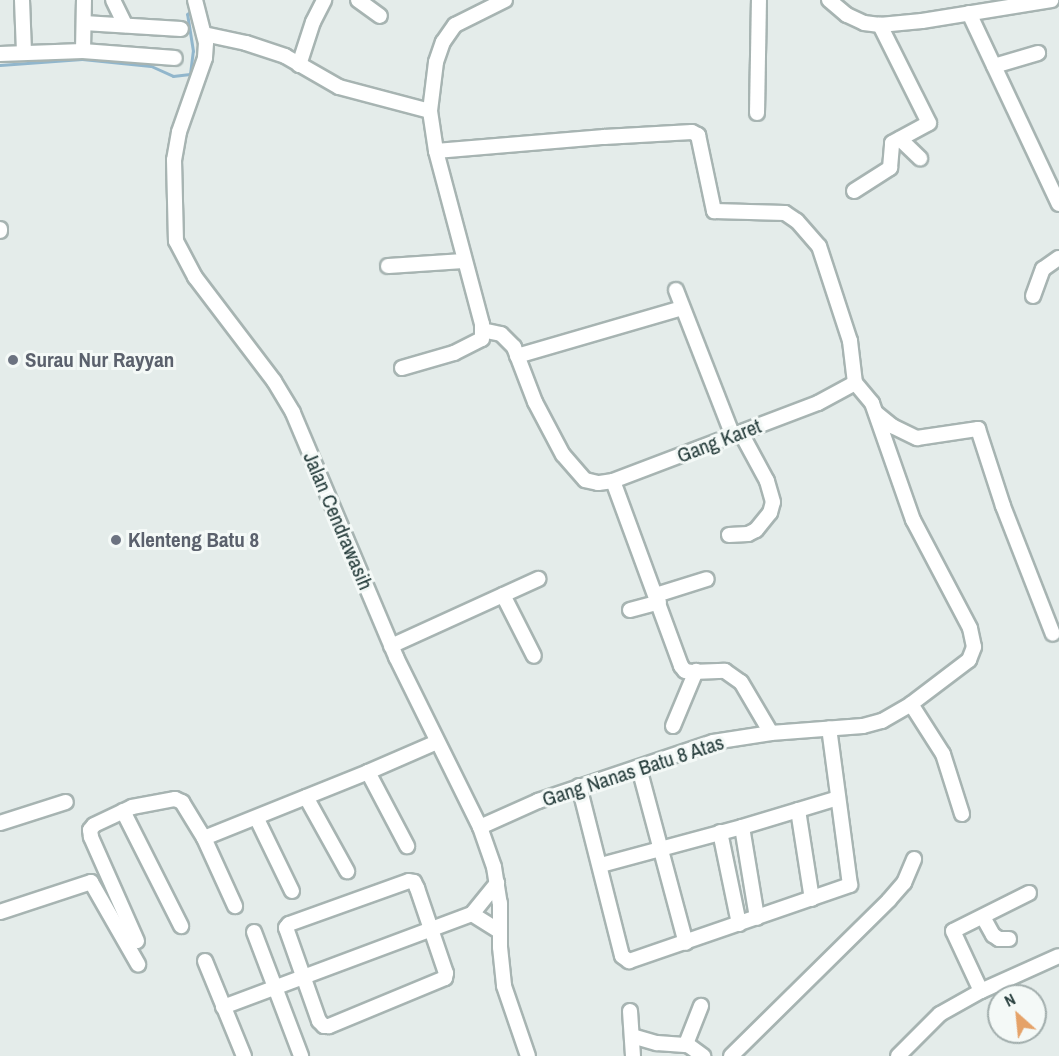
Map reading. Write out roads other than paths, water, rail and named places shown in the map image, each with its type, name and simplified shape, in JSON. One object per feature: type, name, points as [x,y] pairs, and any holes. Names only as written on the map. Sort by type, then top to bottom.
[{"type":"street","points":[[22,0],[24,51]]},
{"type":"street","points":[[83,51],[84,0]]},
{"type":"street","points":[[113,0],[125,25]]},
{"type":"street","name":"Jalan Cendrawasih","points":[[195,0],[204,34],[205,58],[179,132],[174,160],[176,241],[195,277],[274,381],[293,413],[391,646],[480,827],[497,883],[500,903],[499,932],[507,1001],[528,1056]]},
{"type":"street","points":[[299,65],[313,22],[324,0]]},
{"type":"street","points":[[358,0],[380,16]]},
{"type":"street","points":[[402,368],[454,353],[482,335],[436,151],[430,111],[436,62],[443,42],[455,25],[505,0]]},
{"type":"street","points":[[757,113],[759,0]]},
{"type":"street","points":[[829,0],[847,15],[864,23],[880,25],[1051,0]]},
{"type":"street","points":[[969,13],[1058,196]]},
{"type":"street","points":[[84,23],[181,29]]},
{"type":"street","points":[[854,190],[890,168],[890,145],[929,123],[880,25]]},
{"type":"street","points":[[204,34],[246,43],[285,56],[339,87],[430,111]]},
{"type":"street","points":[[0,54],[24,51],[83,51],[175,58]]},
{"type":"street","points":[[994,66],[1038,53]]},
{"type":"street","points":[[436,151],[692,132],[698,135],[714,211],[785,213],[819,246],[850,341],[855,364],[855,383]]},
{"type":"street","points":[[900,139],[920,158]]},
{"type":"street","points":[[1033,296],[1043,269],[1059,258]]},
{"type":"street","points":[[388,266],[464,261]]},
{"type":"street","points":[[676,290],[737,434],[767,481],[773,502],[770,513],[756,530],[748,534],[729,535]]},
{"type":"street","points":[[517,356],[682,308]]},
{"type":"street","name":"Gang Karet","points":[[482,335],[507,338],[517,356],[535,402],[573,468],[585,480],[598,483],[614,481],[818,403],[855,383]]},
{"type":"street","name":"Gang Nanas Batu 8 Atas","points":[[480,827],[538,801],[579,786],[713,742],[771,733],[863,726],[882,721],[910,704],[969,660],[973,654],[974,639],[913,520],[876,413],[866,393],[855,383]]},
{"type":"street","points":[[876,413],[892,426],[917,438],[978,429],[1004,506],[1053,634]]},
{"type":"street","points":[[614,481],[681,666],[685,671],[725,671],[741,682],[771,733]]},
{"type":"street","points":[[391,646],[538,579]]},
{"type":"street","points":[[630,610],[707,579]]},
{"type":"street","points":[[503,595],[534,656]]},
{"type":"street","points":[[673,726],[696,671]]},
{"type":"street","points":[[910,704],[936,740],[962,814]]},
{"type":"street","points":[[579,786],[624,960],[629,962],[850,884],[829,728]]},
{"type":"street","points":[[204,838],[256,819],[437,742]]},
{"type":"street","points":[[639,768],[686,943]]},
{"type":"street","points":[[368,772],[407,846]]},
{"type":"street","points":[[306,797],[347,871]]},
{"type":"street","points":[[601,865],[838,798]]},
{"type":"street","points":[[137,940],[91,837],[90,830],[94,825],[123,811],[168,799],[182,802],[204,838],[235,906]]},
{"type":"street","points":[[0,824],[66,802]]},
{"type":"street","points":[[798,810],[812,898]]},
{"type":"street","points":[[123,811],[182,926]]},
{"type":"street","points":[[256,819],[292,891]]},
{"type":"street","points":[[742,827],[757,918]]},
{"type":"street","points":[[720,832],[739,924]]},
{"type":"street","points":[[731,1056],[889,900],[904,883],[914,859]]},
{"type":"street","points":[[409,881],[414,882],[446,978],[329,1026],[319,1020],[304,978],[287,934],[286,928],[289,924],[409,881]]},
{"type":"street","points":[[0,912],[91,882],[138,964]]},
{"type":"street","points":[[223,1007],[472,914],[497,883]]},
{"type":"street","points":[[981,991],[953,931],[1029,893]]},
{"type":"street","points":[[472,914],[499,932]]},
{"type":"street","points":[[983,917],[993,935],[999,939],[1009,939]]},
{"type":"street","points":[[254,932],[301,1056]]},
{"type":"street","points":[[898,1056],[936,1017],[981,991],[1059,956]]},
{"type":"street","points":[[205,961],[244,1056]]},
{"type":"street","points":[[686,1044],[701,1006]]},
{"type":"street","points":[[630,1011],[633,1056]]},
{"type":"street","points":[[632,1036],[657,1043],[686,1044],[703,1056]]},
{"type":"waterway","points":[[0,65],[82,59],[151,66],[173,76],[190,74],[193,51],[187,14],[193,10]]},
{"type":"place","name":"Surau Nur Rayyan","points":[[13,360]]},
{"type":"place","name":"Klenteng Batu 8","points":[[116,540]]}]
